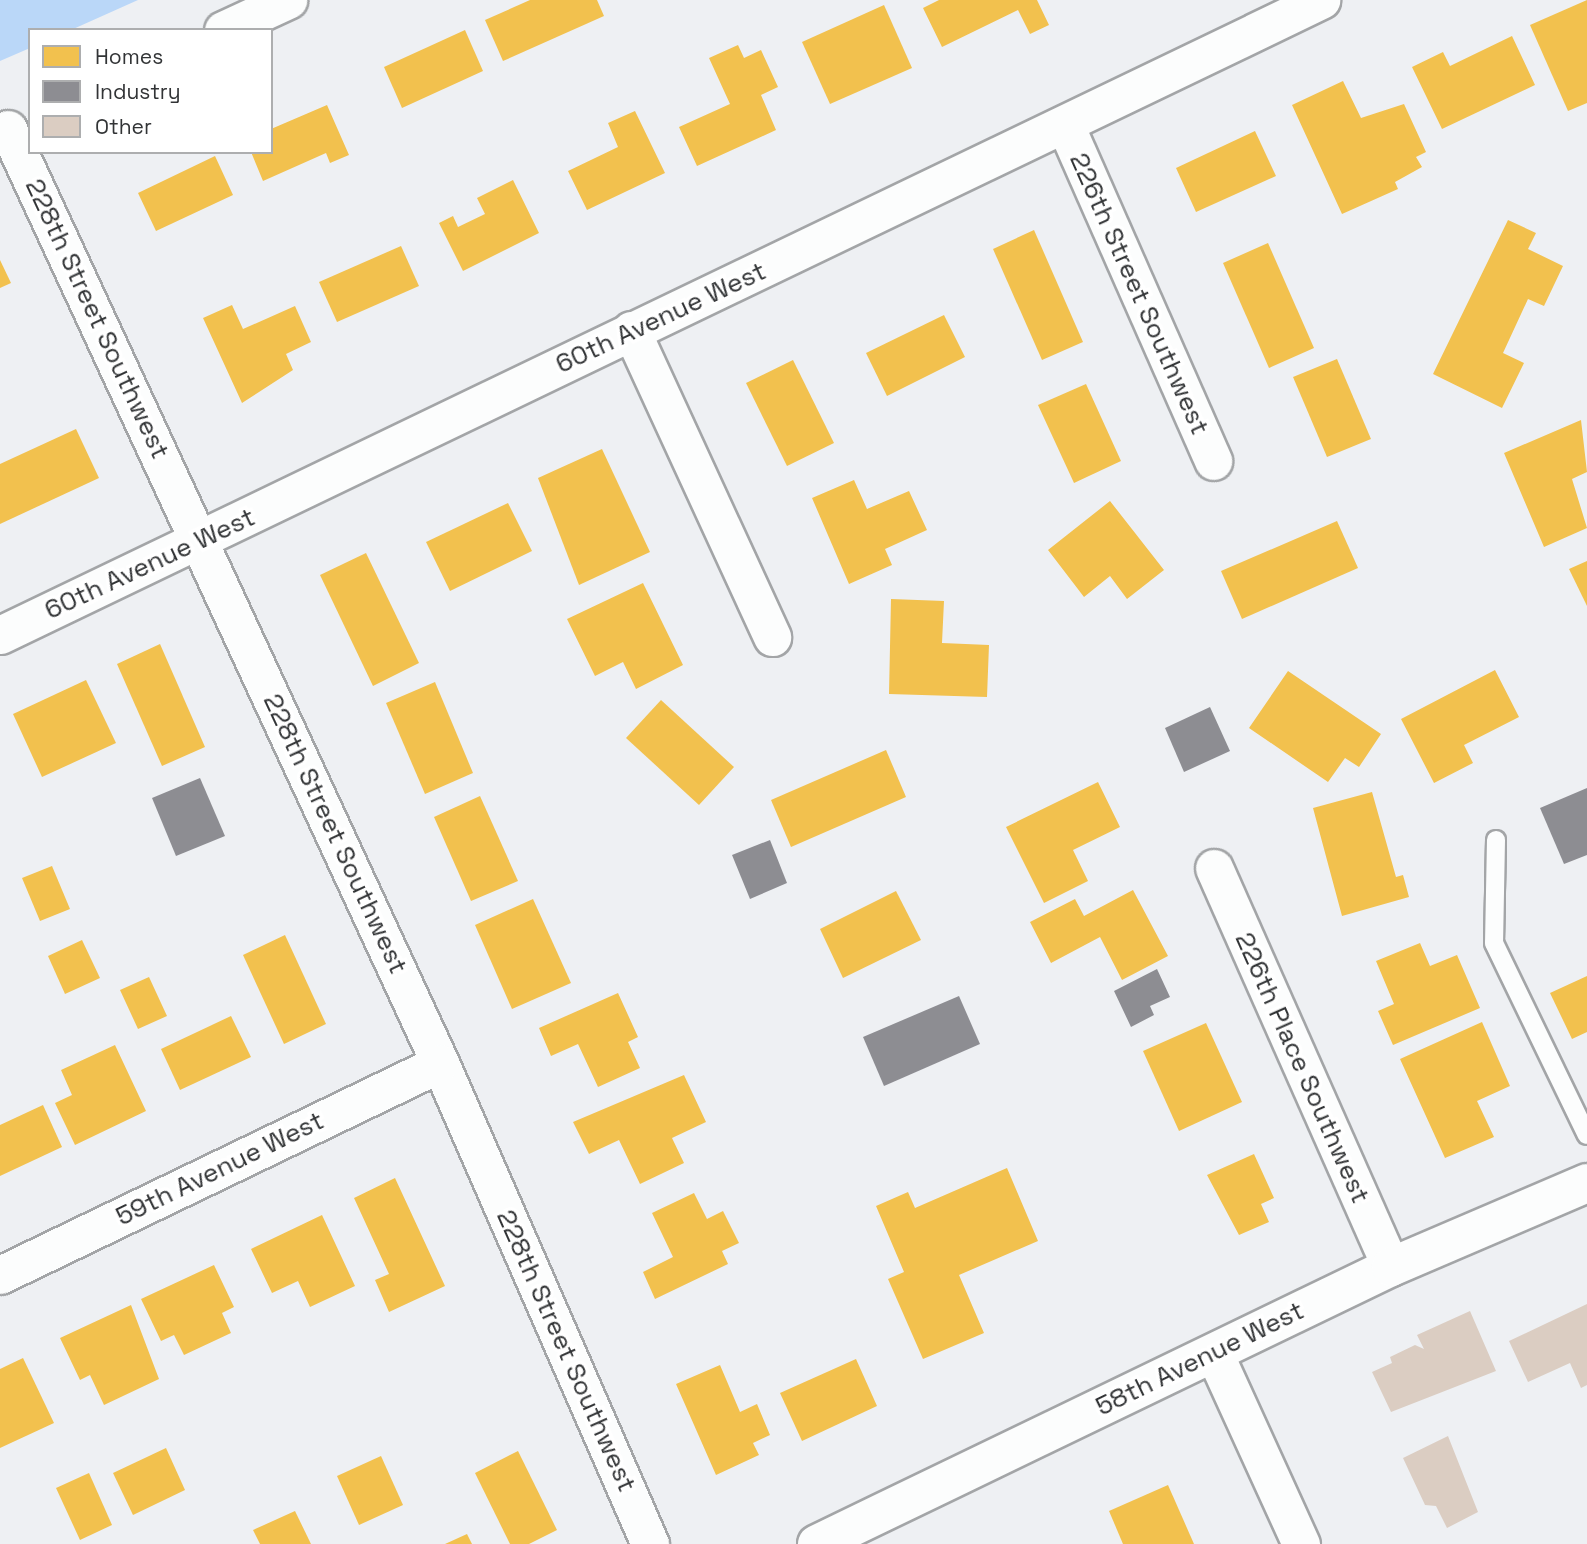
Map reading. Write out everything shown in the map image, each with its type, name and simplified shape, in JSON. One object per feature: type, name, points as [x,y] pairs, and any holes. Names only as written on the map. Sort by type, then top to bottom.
[{"type":"street","points":[[227,28],[288,0]]},
{"type":"street","name":"60th Avenue West","points":[[0,635],[200,542],[631,330],[1066,127],[1321,0]]},
{"type":"street","name":"228th Street Southwest","points":[[13,127],[200,542],[440,1063],[650,1544]]},
{"type":"street","name":"226th Street Southwest","points":[[1066,127],[1213,461]]},
{"type":"street","points":[[631,330],[772,637]]},
{"type":"street","name":"226th Place Southwest","points":[[1214,868],[1391,1266]]},
{"type":"street","name":"59th Avenue West","points":[[0,1275],[440,1063]]},
{"type":"street","name":"58th Avenue West","points":[[817,1544],[1391,1266],[1587,1182]]},
{"type":"street","points":[[1214,1353],[1301,1544]]},
{"type":"lane","points":[[1496,840],[1494,943],[1587,1135]]},
{"type":"shaded area","points":[[0,0],[138,0],[75,28],[28,28],[28,49],[0,61]]},
{"type":"building: Homes","points":[[530,0],[597,0],[604,16],[503,61],[485,20]]},
{"type":"building: Homes","points":[[939,0],[1037,0],[1049,25],[1030,34],[1018,10],[942,47],[923,8]]},
{"type":"building: Homes","points":[[1587,0],[1587,103],[1568,111],[1530,25]]},
{"type":"building: Homes","points":[[884,5],[912,68],[830,104],[802,42]]},
{"type":"building: Homes","points":[[465,30],[483,71],[402,108],[384,67]]},
{"type":"building: Homes","points":[[1512,36],[1535,85],[1442,129],[1412,67],[1443,52],[1450,66]]},
{"type":"building: Homes","points":[[738,45],[744,58],[761,50],[778,87],[761,95],[776,130],[697,166],[679,127],[730,104],[709,58]]},
{"type":"building: Homes","points":[[1343,81],[1361,118],[1404,104],[1426,152],[1416,157],[1422,167],[1395,182],[1398,189],[1342,214],[1292,105]]},
{"type":"building: Homes","points":[[327,105],[349,155],[330,163],[326,153],[263,181],[252,154],[273,154],[273,128]]},
{"type":"building: Homes","points":[[635,111],[665,173],[587,210],[568,171],[618,147],[608,123]]},
{"type":"building: Homes","points":[[1255,131],[1276,176],[1196,212],[1176,168]]},
{"type":"building: Homes","points":[[215,156],[233,195],[156,231],[138,193]]},
{"type":"building: Homes","points":[[513,180],[539,233],[463,271],[439,223],[453,216],[458,227],[485,214],[477,198]]},
{"type":"building: Homes","points":[[1508,220],[1536,233],[1528,249],[1563,266],[1544,306],[1528,299],[1503,353],[1524,363],[1502,408],[1433,374]]},
{"type":"building: Homes","points":[[1034,230],[1083,342],[1042,360],[993,249]]},
{"type":"building: Homes","points":[[1268,243],[1314,348],[1269,368],[1223,263]]},
{"type":"building: Homes","points":[[401,246],[419,286],[337,322],[319,282]]},
{"type":"building: Homes","points":[[0,260],[11,283],[0,288]]},
{"type":"building: Homes","points":[[232,305],[243,329],[295,306],[311,342],[286,354],[293,370],[242,403],[203,318]]},
{"type":"building: Homes","points":[[944,315],[965,357],[887,396],[866,353]]},
{"type":"building: Homes","points":[[1337,359],[1371,439],[1327,457],[1293,377]]},
{"type":"building: Homes","points":[[793,360],[834,443],[787,466],[746,383]]},
{"type":"building: Homes","points":[[1086,384],[1121,461],[1074,483],[1038,405]]},
{"type":"building: Homes","points":[[1581,420],[1587,472],[1572,479],[1587,528],[1544,547],[1504,453]]},
{"type":"building: Homes","points":[[76,429],[99,478],[0,524],[0,464]]},
{"type":"building: Homes","points":[[602,449],[650,552],[579,585],[538,478]]},
{"type":"building: Homes","points":[[854,480],[867,509],[909,491],[927,530],[885,549],[892,565],[849,584],[812,498]]},
{"type":"building: Homes","points":[[1110,501],[1164,570],[1127,599],[1110,576],[1084,597],[1048,550]]},
{"type":"building: Homes","points":[[508,503],[532,551],[450,591],[426,542]]},
{"type":"building: Homes","points":[[1337,521],[1358,568],[1242,619],[1221,571]]},
{"type":"building: Homes","points":[[366,553],[419,663],[373,686],[320,575]]},
{"type":"building: Homes","points":[[1587,561],[1587,606],[1569,569]]},
{"type":"building: Homes","points":[[643,583],[683,665],[636,689],[623,662],[595,676],[567,619]]},
{"type":"building: Homes","points":[[891,599],[944,601],[942,643],[989,645],[987,697],[889,694]]},
{"type":"building: Homes","points":[[160,644],[205,747],[162,766],[117,664]]},
{"type":"building: Homes","points":[[1495,670],[1519,717],[1464,745],[1473,763],[1434,783],[1401,719]]},
{"type":"building: Homes","points":[[1288,671],[1381,734],[1359,767],[1345,758],[1328,782],[1249,728]]},
{"type":"building: Homes","points":[[86,680],[116,743],[42,777],[13,714]]},
{"type":"building: Homes","points":[[435,682],[473,773],[425,794],[386,703]]},
{"type":"building: Homes","points":[[661,700],[734,767],[699,805],[626,738]]},
{"type":"building: Homes","points":[[886,750],[906,797],[791,847],[771,800]]},
{"type":"building: Homes","points":[[1098,782],[1120,827],[1073,850],[1088,881],[1044,903],[1006,827]]},
{"type":"building: Homes","points":[[1372,792],[1396,877],[1403,875],[1409,897],[1342,916],[1313,808]]},
{"type":"building: Homes","points":[[480,796],[518,881],[471,901],[434,817]]},
{"type":"building: Homes","points":[[52,866],[70,909],[40,921],[22,878]]},
{"type":"building: Homes","points":[[1133,890],[1168,956],[1122,980],[1100,937],[1051,963],[1030,922],[1075,899],[1084,916]]},
{"type":"building: Homes","points":[[896,891],[921,940],[843,978],[820,929]]},
{"type":"building: Homes","points":[[533,899],[571,983],[512,1009],[475,925]]},
{"type":"building: Homes","points":[[285,935],[326,1024],[284,1044],[243,955]]},
{"type":"building: Homes","points":[[82,940],[100,978],[65,994],[48,956]]},
{"type":"building: Homes","points":[[1420,943],[1430,966],[1457,955],[1480,1008],[1393,1045],[1378,1011],[1394,1004],[1376,961]]},
{"type":"building: Homes","points":[[1587,976],[1587,1032],[1572,1039],[1550,993]]},
{"type":"building: Homes","points":[[149,977],[167,1016],[138,1029],[120,990]]},
{"type":"building: Homes","points":[[618,993],[638,1037],[628,1042],[640,1068],[598,1087],[578,1044],[551,1056],[539,1028]]},
{"type":"building: Homes","points":[[231,1016],[251,1057],[180,1090],[161,1049]]},
{"type":"building: Homes","points":[[1482,1022],[1510,1086],[1477,1101],[1494,1137],[1445,1158],[1400,1059]]},
{"type":"building: Homes","points":[[1206,1023],[1242,1102],[1179,1131],[1143,1051]]},
{"type":"building: Homes","points":[[115,1045],[146,1111],[75,1145],[55,1103],[72,1095],[61,1070]]},
{"type":"building: Homes","points":[[684,1075],[706,1122],[672,1138],[684,1163],[640,1184],[619,1140],[589,1154],[573,1122]]},
{"type":"building: Homes","points":[[43,1105],[62,1147],[0,1176],[0,1125]]},
{"type":"building: Homes","points":[[1254,1154],[1274,1198],[1261,1204],[1269,1222],[1239,1235],[1207,1175]]},
{"type":"building: Homes","points":[[1007,1168],[1038,1241],[959,1275],[984,1333],[923,1359],[888,1279],[904,1272],[876,1206],[908,1192],[915,1208]]},
{"type":"building: Homes","points":[[395,1178],[445,1286],[389,1312],[375,1280],[389,1274],[354,1198]]},
{"type":"building: Homes","points":[[694,1193],[707,1219],[723,1211],[739,1243],[722,1251],[728,1264],[655,1299],[643,1272],[673,1257],[652,1213]]},
{"type":"building: Homes","points":[[322,1215],[355,1286],[310,1307],[298,1281],[272,1293],[251,1249]]},
{"type":"building: Homes","points":[[214,1265],[234,1307],[222,1313],[231,1333],[184,1355],[174,1335],[161,1341],[141,1299]]},
{"type":"building: Homes","points":[[131,1305],[159,1379],[104,1405],[90,1375],[80,1380],[60,1338]]},
{"type":"building: Homes","points":[[23,1358],[54,1423],[0,1448],[0,1369]]},
{"type":"building: Homes","points":[[856,1359],[877,1406],[802,1441],[780,1393]]},
{"type":"building: Homes","points":[[720,1365],[740,1412],[757,1404],[770,1435],[753,1443],[759,1455],[716,1475],[676,1384]]},
{"type":"building: Homes","points":[[166,1448],[185,1490],[133,1515],[113,1473]]},
{"type":"building: Homes","points":[[518,1451],[557,1530],[529,1544],[510,1544],[475,1473]]},
{"type":"building: Homes","points":[[381,1456],[403,1505],[359,1525],[337,1476]]},
{"type":"building: Homes","points":[[89,1473],[112,1525],[80,1540],[56,1488]]},
{"type":"building: Homes","points":[[1168,1485],[1194,1544],[1123,1544],[1109,1511]]},
{"type":"building: Homes","points":[[295,1511],[311,1544],[260,1544],[253,1530]]},
{"type":"building: Homes","points":[[467,1534],[472,1544],[445,1544]]},
{"type":"building: Industry","points":[[1210,707],[1230,751],[1184,772],[1165,728]]},
{"type":"building: Industry","points":[[200,778],[225,836],[176,856],[152,798]]},
{"type":"building: Industry","points":[[1587,788],[1587,855],[1564,864],[1540,808]]},
{"type":"building: Industry","points":[[770,840],[787,883],[750,899],[732,855]]},
{"type":"building: Industry","points":[[1157,969],[1170,997],[1150,1006],[1154,1015],[1131,1027],[1114,991]]},
{"type":"building: Industry","points":[[959,996],[980,1044],[884,1086],[863,1037]]},
{"type":"building: Other","points":[[1587,1304],[1587,1385],[1581,1388],[1570,1363],[1528,1382],[1509,1341]]},
{"type":"building: Other","points":[[1470,1311],[1496,1371],[1391,1412],[1372,1372],[1392,1363],[1390,1357],[1415,1345],[1424,1349],[1417,1335]]},
{"type":"building: Other","points":[[1448,1436],[1478,1512],[1447,1528],[1436,1506],[1425,1505],[1403,1458]]}]
